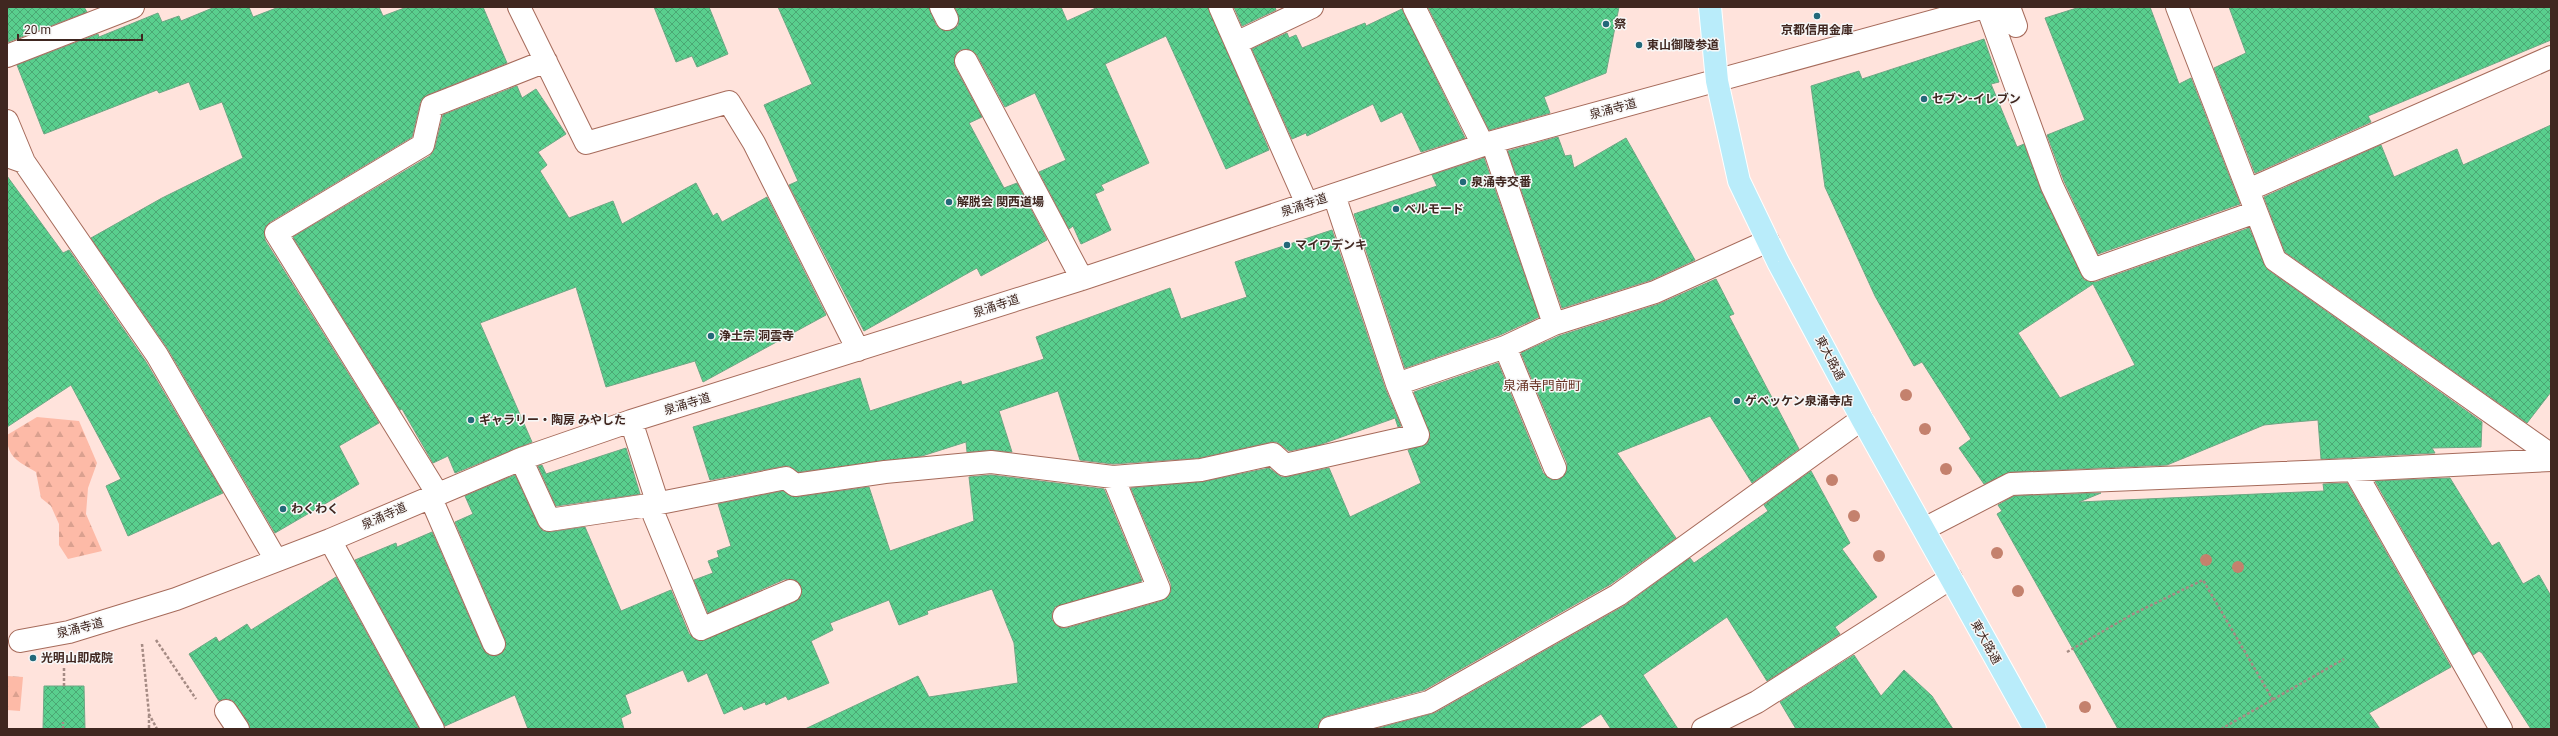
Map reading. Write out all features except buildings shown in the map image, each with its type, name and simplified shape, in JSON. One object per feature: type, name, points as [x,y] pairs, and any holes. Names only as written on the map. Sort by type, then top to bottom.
[{"type":"main road","name":"東大路通","points":[[1710,7],[1717,80],[1740,181],[1768,241],[1862,419],[1951,578],[2032,728]]},
{"type":"street","points":[[7,56],[133,7]]},
{"type":"street","points":[[519,7],[586,143],[729,102],[754,143],[858,350]]},
{"type":"street","points":[[1220,7],[1307,204]]},
{"type":"street","points":[[1236,43],[1312,7]]},
{"type":"street","points":[[1414,7],[1487,143],[1554,324]]},
{"type":"street","points":[[1986,7],[2052,186],[2092,270],[2256,212]]},
{"type":"street","name":"泉涌寺道","points":[[20,641],[69,632],[100,624],[176,599],[330,540],[433,494],[521,458],[631,421],[1082,279],[1487,143],[1986,7]]},
{"type":"street","points":[[2177,7],[2275,260],[2551,455]]},
{"type":"street","points":[[2248,190],[2551,57]]},
{"type":"street","points":[[494,644],[433,494],[276,233],[423,145],[432,106],[546,61]]},
{"type":"street","points":[[966,61],[1082,279]]},
{"type":"street","points":[[7,121],[16,159],[157,355],[276,560]]},
{"type":"street","points":[[521,458],[549,520],[655,504],[786,478],[795,485],[884,472],[991,462],[1113,477],[1201,470],[1273,454],[1285,465],[1418,435],[1397,384],[1334,195]]},
{"type":"street","points":[[1397,384],[1505,347],[1554,324],[1655,292],[1768,241]]},
{"type":"street","points":[[1505,347],[1555,468]]},
{"type":"street","points":[[1329,729],[1429,702],[1618,595],[1862,419]]},
{"type":"street","points":[[631,421],[655,496],[654,515],[701,629],[790,591]]},
{"type":"street","points":[[1924,529],[2011,484],[2354,470],[2551,460]]},
{"type":"street","points":[[2354,470],[2492,726]]},
{"type":"street","points":[[1064,616],[1159,589],[1113,477]]},
{"type":"street","points":[[330,540],[433,729]]},
{"type":"street","points":[[1703,729],[1757,702],[1951,578]]},
{"type":"street","points":[[226,711],[238,729]]},
{"type":"path","points":[[2067,652],[2131,615],[2203,580],[2273,700]]},
{"type":"path","points":[[153,635],[199,704]]},
{"type":"path","points":[[142,641],[150,729]]},
{"type":"path","points":[[64,659],[64,686]]},
{"type":"path","points":[[2221,729],[2344,659]]},
{"type":"path","points":[[149,714],[157,729]]},
{"type":"path","points":[[63,722],[63,729]]},
{"type":"green space","points":[[37,417],[79,421],[97,463],[88,488],[86,514],[102,551],[68,559],[59,545],[59,524],[51,506],[41,498],[36,472],[19,462],[11,454],[7,435]]},
{"type":"green space","points":[[7,676],[23,677],[20,711],[7,710]]},
{"type":"place","name":"京都信用金庫","points":[[1817,16]]},
{"type":"place","name":"祭","points":[[1606,24]]},
{"type":"place","name":"東山御陵参道","points":[[1639,45]]},
{"type":"place","name":"セブン-イレブン","points":[[1924,99]]},
{"type":"place","name":"泉涌寺交番","points":[[1463,182]]},
{"type":"place","name":"解脱会 関西道場","points":[[949,202]]},
{"type":"place","name":"ベルモード","points":[[1396,209]]},
{"type":"place","name":"マイワデンキ","points":[[1287,245]]},
{"type":"place","name":"浄土宗 洞雲寺","points":[[711,336]]},
{"type":"place","name":"ゲベッケン泉涌寺店","points":[[1737,401]]},
{"type":"place","name":"ギャラリー・陶房 みやした","points":[[471,420]]},
{"type":"place","name":"わくわく","points":[[283,509]]},
{"type":"place","name":"光明山即成院","points":[[33,658]]},
{"type":"district","name":"泉涌寺門前町","points":[[1542,385]]}]
